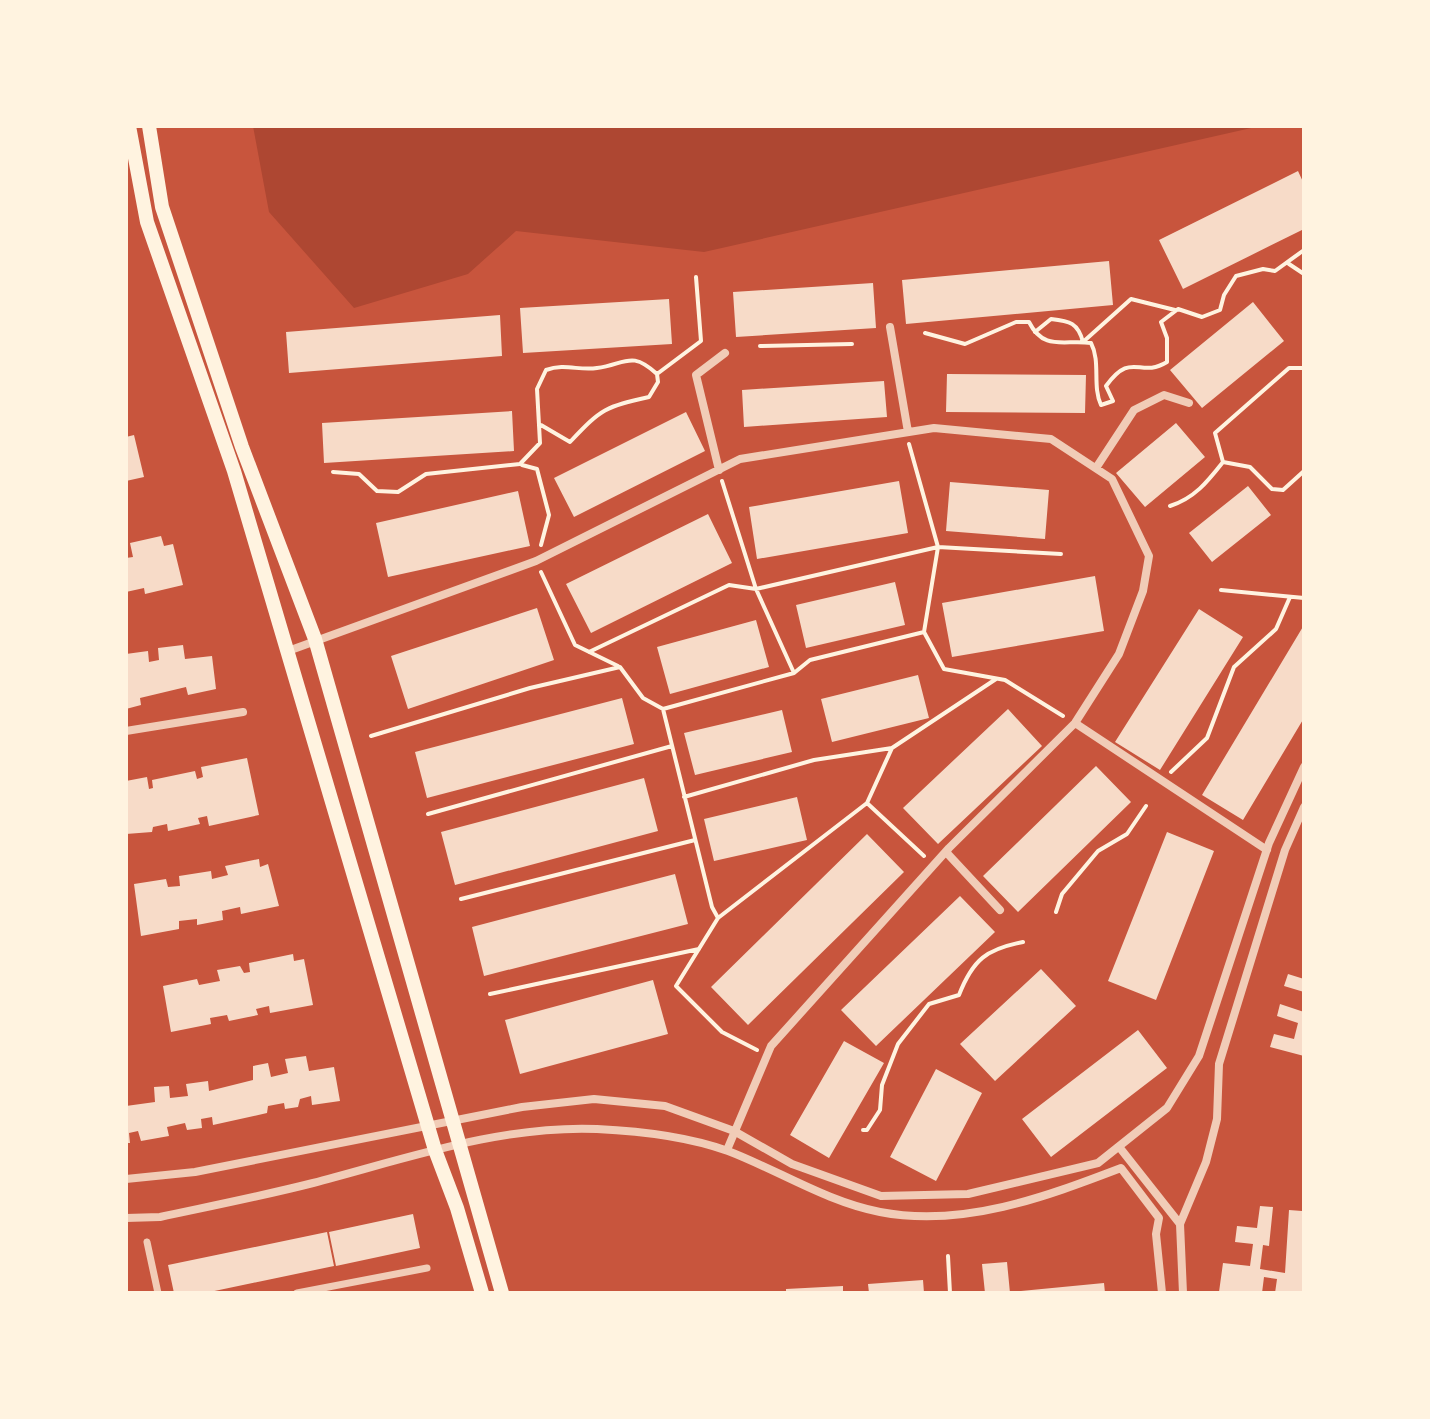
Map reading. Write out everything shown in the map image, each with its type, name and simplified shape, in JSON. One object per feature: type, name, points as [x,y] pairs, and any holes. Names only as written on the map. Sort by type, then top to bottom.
[{"type":"main road","points":[[129,126],[147,222],[234,471],[427,1125],[457,1208],[482,1293]]},
{"type":"main road","points":[[149,126],[162,207],[198,320],[315,639],[502,1293]]},
{"type":"street","points":[[890,327],[907,432]]},
{"type":"street","points":[[719,470],[696,375],[725,353]]},
{"type":"street","points":[[1096,468],[1134,410],[1164,395],[1189,403]]},
{"type":"street","points":[[288,651],[536,561],[740,459],[934,428],[1051,439],[1112,479],[1149,556],[1143,591],[1119,654],[1075,723],[946,852],[767,1054],[727,1150]]},
{"type":"street","points":[[126,731],[243,712]]},
{"type":"street","points":[[1075,723],[1267,850]]},
{"type":"street","points":[[126,1179],[195,1172],[522,1107],[594,1099],[665,1106],[734,1131],[792,1164],[881,1196],[968,1194],[1098,1163],[1167,1108],[1199,1056],[1267,850],[1304,767]]},
{"type":"street","points":[[1183,1293],[1180,1224],[1206,1162],[1217,1119],[1219,1064],[1285,850],[1304,807]]},
{"type":"street","points":[[946,852],[1000,910]]},
{"type":"street","points":[[126,1218],[160,1217],[309,1184],[435,1150],[527,1132],[596,1129],[658,1136],[727,1150],[797,1182],[879,1212],[924,1215],[971,1212],[1029,1202],[1121,1168],[1159,1218],[1156,1234],[1162,1293]]},
{"type":"street","points":[[1120,1148],[1180,1224]]},
{"type":"street","points":[[147,1242],[158,1293]]},
{"type":"street","points":[[297,1293],[427,1268]]},
{"type":"path","points":[[1083,342],[1131,299],[1202,317],[1220,310],[1224,295],[1236,276],[1263,269],[1275,271],[1289,264],[1304,250]]},
{"type":"path","points":[[1289,264],[1304,274]]},
{"type":"path","points":[[657,374],[701,341],[696,277]]},
{"type":"path","points":[[925,333],[965,344],[1016,322],[1029,322],[1034,333],[1054,346],[1091,343],[1095,350],[1097,396],[1101,405],[1113,401],[1106,386],[1116,371],[1127,365],[1157,368],[1167,362],[1167,338],[1161,322],[1176,311]]},
{"type":"path","points":[[1034,333],[1051,319],[1070,322],[1079,329],[1083,342]]},
{"type":"path","points":[[760,346],[852,344]]},
{"type":"path","points":[[520,464],[540,443],[537,389],[546,370],[562,364],[598,368],[623,359],[644,362],[657,374],[658,382],[649,397],[621,401],[597,414],[570,442],[541,425]]},
{"type":"path","points":[[1223,462],[1215,433],[1289,368],[1304,368]]},
{"type":"path","points":[[907,432],[938,547],[924,632],[944,669],[1005,680],[1075,723]]},
{"type":"path","points":[[1223,462],[1250,467],[1272,489],[1283,490],[1304,471]]},
{"type":"path","points":[[1170,506],[1184,501],[1203,487],[1223,462]]},
{"type":"path","points":[[333,472],[359,474],[377,491],[398,492],[426,474],[520,464],[537,469],[549,515],[536,561],[575,645],[620,667],[643,698],[663,709],[794,673],[810,660],[924,632]]},
{"type":"path","points":[[719,470],[756,589],[794,673]]},
{"type":"path","points":[[589,652],[729,585],[756,589],[938,547],[1061,554]]},
{"type":"path","points":[[1221,590],[1304,598]]},
{"type":"path","points":[[1170,773],[1207,738],[1234,667],[1276,629],[1290,597]]},
{"type":"path","points":[[371,736],[530,688],[620,667]]},
{"type":"path","points":[[684,797],[814,760],[892,748],[996,679]]},
{"type":"path","points":[[663,709],[712,907],[718,918]]},
{"type":"path","points":[[428,814],[672,746]]},
{"type":"path","points":[[767,1054],[722,1032],[676,986],[718,918],[867,803],[892,748]]},
{"type":"path","points":[[867,803],[924,856]]},
{"type":"path","points":[[1056,912],[1062,894],[1098,851],[1127,834],[1146,806]]},
{"type":"path","points":[[461,899],[695,840]]},
{"type":"path","points":[[863,1130],[867,1130],[880,1110],[882,1085],[898,1044],[929,1004],[959,995],[967,975],[992,948],[1023,942]]},
{"type":"path","points":[[490,994],[699,949]]},
{"type":"path","points":[[948,1256],[950,1293]]},
{"type":"shaded area","points":[[253,126],[1260,126],[704,252],[516,231],[468,274],[354,308],[269,212]]},
{"type":"building","points":[[1298,171],[1304,184],[1304,229],[1183,289],[1159,240]]},
{"type":"building","points":[[1109,261],[1113,305],[906,324],[902,280]]},
{"type":"building","points":[[873,283],[876,328],[736,337],[733,292]]},
{"type":"building","points":[[669,299],[672,344],[523,353],[520,308]]},
{"type":"building","points":[[1253,302],[1284,341],[1202,408],[1170,370]]},
{"type":"building","points":[[500,315],[502,356],[289,373],[286,332]]},
{"type":"building","points":[[947,374],[1086,375],[1085,413],[946,412]]},
{"type":"building","points":[[884,381],[887,417],[744,427],[742,390]]},
{"type":"building","points":[[512,411],[514,451],[324,463],[322,423]]},
{"type":"building","points":[[686,412],[705,451],[574,517],[554,478]]},
{"type":"building","points":[[1176,423],[1205,457],[1145,507],[1116,473]]},
{"type":"building","points":[[134,435],[144,477],[126,481],[126,437]]},
{"type":"building","points":[[899,481],[908,533],[757,559],[749,507]]},
{"type":"building","points":[[950,482],[1049,490],[1045,539],[946,531]]},
{"type":"building","points":[[1248,486],[1271,515],[1212,562],[1189,533]]},
{"type":"building","points":[[518,491],[530,546],[388,577],[376,523]]},
{"type":"building","points":[[708,514],[732,563],[591,633],[566,584]]},
{"type":"building","points":[[161,536],[164,546],[173,544],[183,585],[145,594],[144,588],[126,592],[126,558],[133,557],[130,543]]},
{"type":"building","points":[[1095,576],[1104,631],[952,657],[942,603]]},
{"type":"building","points":[[895,582],[905,625],[806,648],[796,605]]},
{"type":"building","points":[[537,608],[554,660],[408,709],[391,656]]},
{"type":"building","points":[[1199,609],[1243,637],[1160,770],[1115,742]]},
{"type":"building","points":[[756,620],[769,667],[670,694],[657,647]]},
{"type":"building","points":[[1304,625],[1304,718],[1243,820],[1202,795]]},
{"type":"building","points":[[183,645],[185,659],[212,656],[216,689],[188,695],[186,687],[140,698],[141,705],[126,709],[126,654],[148,651],[149,662],[159,660],[158,648]]},
{"type":"building","points":[[918,675],[929,718],[832,742],[821,699]]},
{"type":"building","points":[[622,698],[634,744],[427,798],[415,752]]},
{"type":"building","points":[[1008,709],[1042,746],[938,844],[903,808]]},
{"type":"building","points":[[782,710],[792,752],[695,775],[684,733]]},
{"type":"building","points":[[247,758],[259,815],[209,826],[207,816],[198,818],[200,824],[168,831],[167,824],[153,827],[152,832],[126,834],[126,781],[147,777],[149,789],[153,788],[152,780],[195,771],[197,779],[203,777],[201,767]]},
{"type":"building","points":[[1096,766],[1131,802],[1018,912],[983,876]]},
{"type":"building","points":[[644,778],[658,831],[455,885],[441,832]]},
{"type":"building","points":[[797,797],[807,840],[714,861],[704,819]]},
{"type":"building","points":[[1167,832],[1214,851],[1156,1000],[1108,981]]},
{"type":"building","points":[[867,834],[904,872],[748,1025],[711,987]]},
{"type":"building","points":[[259,859],[260,867],[268,864],[279,906],[241,914],[240,907],[222,911],[223,920],[197,925],[197,919],[179,921],[179,929],[141,936],[134,884],[166,879],[168,887],[180,886],[179,876],[211,871],[212,879],[228,875],[225,866]]},
{"type":"building","points":[[675,874],[688,924],[484,976],[472,927]]},
{"type":"building","points":[[960,896],[995,932],[876,1046],[841,1010]]},
{"type":"building","points":[[293,954],[294,961],[304,959],[313,1005],[270,1013],[269,1006],[256,1009],[258,1015],[229,1021],[227,1015],[210,1018],[211,1024],[171,1032],[163,986],[197,979],[199,985],[220,981],[217,970],[240,966],[244,973],[250,972],[249,963]]},
{"type":"building","points":[[1041,969],[1076,1006],[995,1081],[960,1044]]},
{"type":"building","points":[[1288,974],[1304,979],[1304,992],[1284,986]]},
{"type":"building","points":[[653,980],[668,1034],[520,1074],[505,1020]]},
{"type":"building","points":[[1280,1004],[1304,1012],[1304,1056],[1270,1047],[1274,1034],[1294,1039],[1298,1023],[1277,1016]]},
{"type":"building","points":[[1138,1030],[1167,1068],[1051,1157],[1022,1119]]},
{"type":"building","points":[[844,1041],[884,1063],[829,1158],[790,1135]]},
{"type":"building","points":[[306,1056],[309,1071],[334,1067],[340,1101],[312,1105],[311,1096],[300,1099],[298,1107],[285,1109],[284,1103],[268,1106],[267,1113],[213,1125],[212,1117],[201,1119],[202,1128],[187,1130],[185,1123],[167,1127],[169,1136],[141,1141],[138,1131],[129,1133],[130,1143],[126,1143],[126,1106],[155,1102],[154,1087],[169,1086],[170,1098],[188,1096],[186,1084],[208,1081],[209,1091],[253,1080],[253,1066],[268,1063],[271,1077],[288,1073],[285,1059]]},
{"type":"building","points":[[936,1069],[982,1093],[936,1181],[890,1157]]},
{"type":"building","points":[[1260,1206],[1273,1207],[1269,1246],[1263,1245],[1260,1269],[1285,1273],[1289,1210],[1302,1211],[1304,1293],[1275,1293],[1277,1279],[1264,1277],[1262,1293],[1219,1292],[1223,1263],[1250,1266],[1253,1244],[1235,1242],[1237,1226],[1257,1228]]},
{"type":"building","points":[[413,1214],[420,1248],[336,1266],[329,1232]]},
{"type":"building","points":[[327,1232],[334,1266],[205,1293],[174,1293],[168,1265]]},
{"type":"building","points":[[1007,1262],[1010,1293],[985,1293],[982,1264]]},
{"type":"building","points":[[923,1280],[924,1293],[869,1293],[868,1284]]},
{"type":"building","points":[[1104,1283],[1105,1293],[1021,1293],[1021,1291]]},
{"type":"building","points":[[843,1286],[843,1293],[786,1293],[786,1289]]}]
